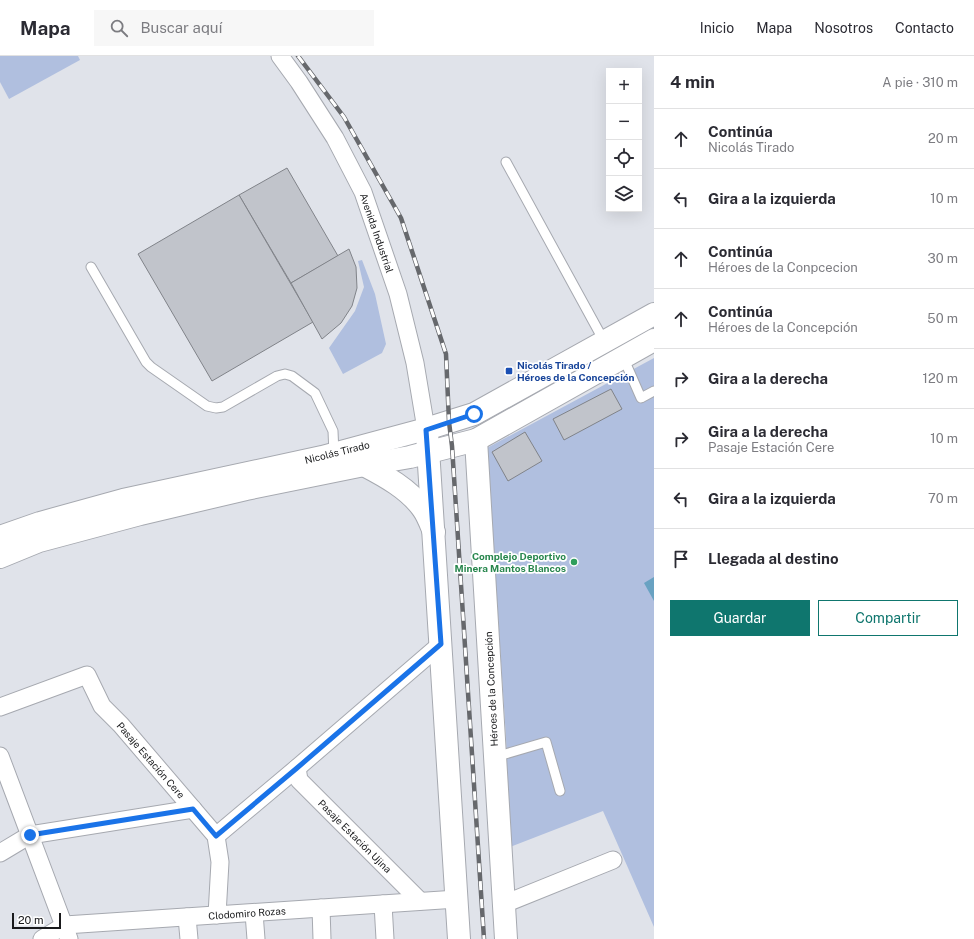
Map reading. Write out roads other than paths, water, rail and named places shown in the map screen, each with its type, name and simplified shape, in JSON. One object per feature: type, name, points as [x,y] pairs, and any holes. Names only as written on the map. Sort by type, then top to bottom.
[{"type":"main road","name":"Nicolás Tirado","points":[[0,538],[40,523],[122,500],[334,454],[426,430],[474,414],[654,314]]},
{"type":"main road","name":"Nicolás Tirado","points":[[0,556],[38,541],[140,514],[246,489],[410,457],[476,440],[654,340]]},
{"type":"main road","points":[[426,430],[434,532],[459,939]]},
{"type":"main road","name":"Héroes de la Concepción","points":[[476,440],[506,939]]},
{"type":"main road","points":[[364,465],[382,474],[406,490],[423,509],[434,532]]},
{"type":"street","name":"Avenida Industrial","points":[[280,56],[299,82],[335,138],[363,192],[398,294],[415,363],[426,430]]},
{"type":"street","points":[[217,915],[220,862],[216,836],[441,644]]},
{"type":"street","name":"Pasaje Estación Cere","points":[[0,707],[87,675],[102,706],[121,725],[216,836]]},
{"type":"street","points":[[0,756],[67,932]]},
{"type":"street","name":"Pasaje Estación Ujina","points":[[297,768],[299,780],[420,901]]},
{"type":"street","points":[[0,853],[30,835],[193,809]]},
{"type":"street","points":[[504,904],[613,860]]},
{"type":"street","name":"Clodomiro Rozas","points":[[42,939],[67,932],[187,917],[457,899]]},
{"type":"street","points":[[383,904],[385,939]]},
{"type":"street","points":[[320,908],[322,939]]},
{"type":"street","points":[[254,913],[256,939]]},
{"type":"street","points":[[187,917],[189,939]]},
{"type":"lane","points":[[506,162],[604,341]]},
{"type":"lane","points":[[91,267],[146,362],[156,371],[207,406],[216,408],[223,407],[277,376],[285,374],[292,376],[315,393],[333,431],[334,454]]},
{"type":"lane","points":[[623,357],[641,398],[654,391]]},
{"type":"lane","points":[[495,757],[546,742],[560,791]]},
{"type":"railway","points":[[298,56],[344,117],[401,218],[446,354],[449,422],[452,446],[484,939]]},
{"type":"place","name":"Nicolás Tirado / Héroes de la Concepción","points":[[509,371]]},
{"type":"place","name":"Complejo Deportivo Minera Mantos Blancos","points":[[574,562]]}]
